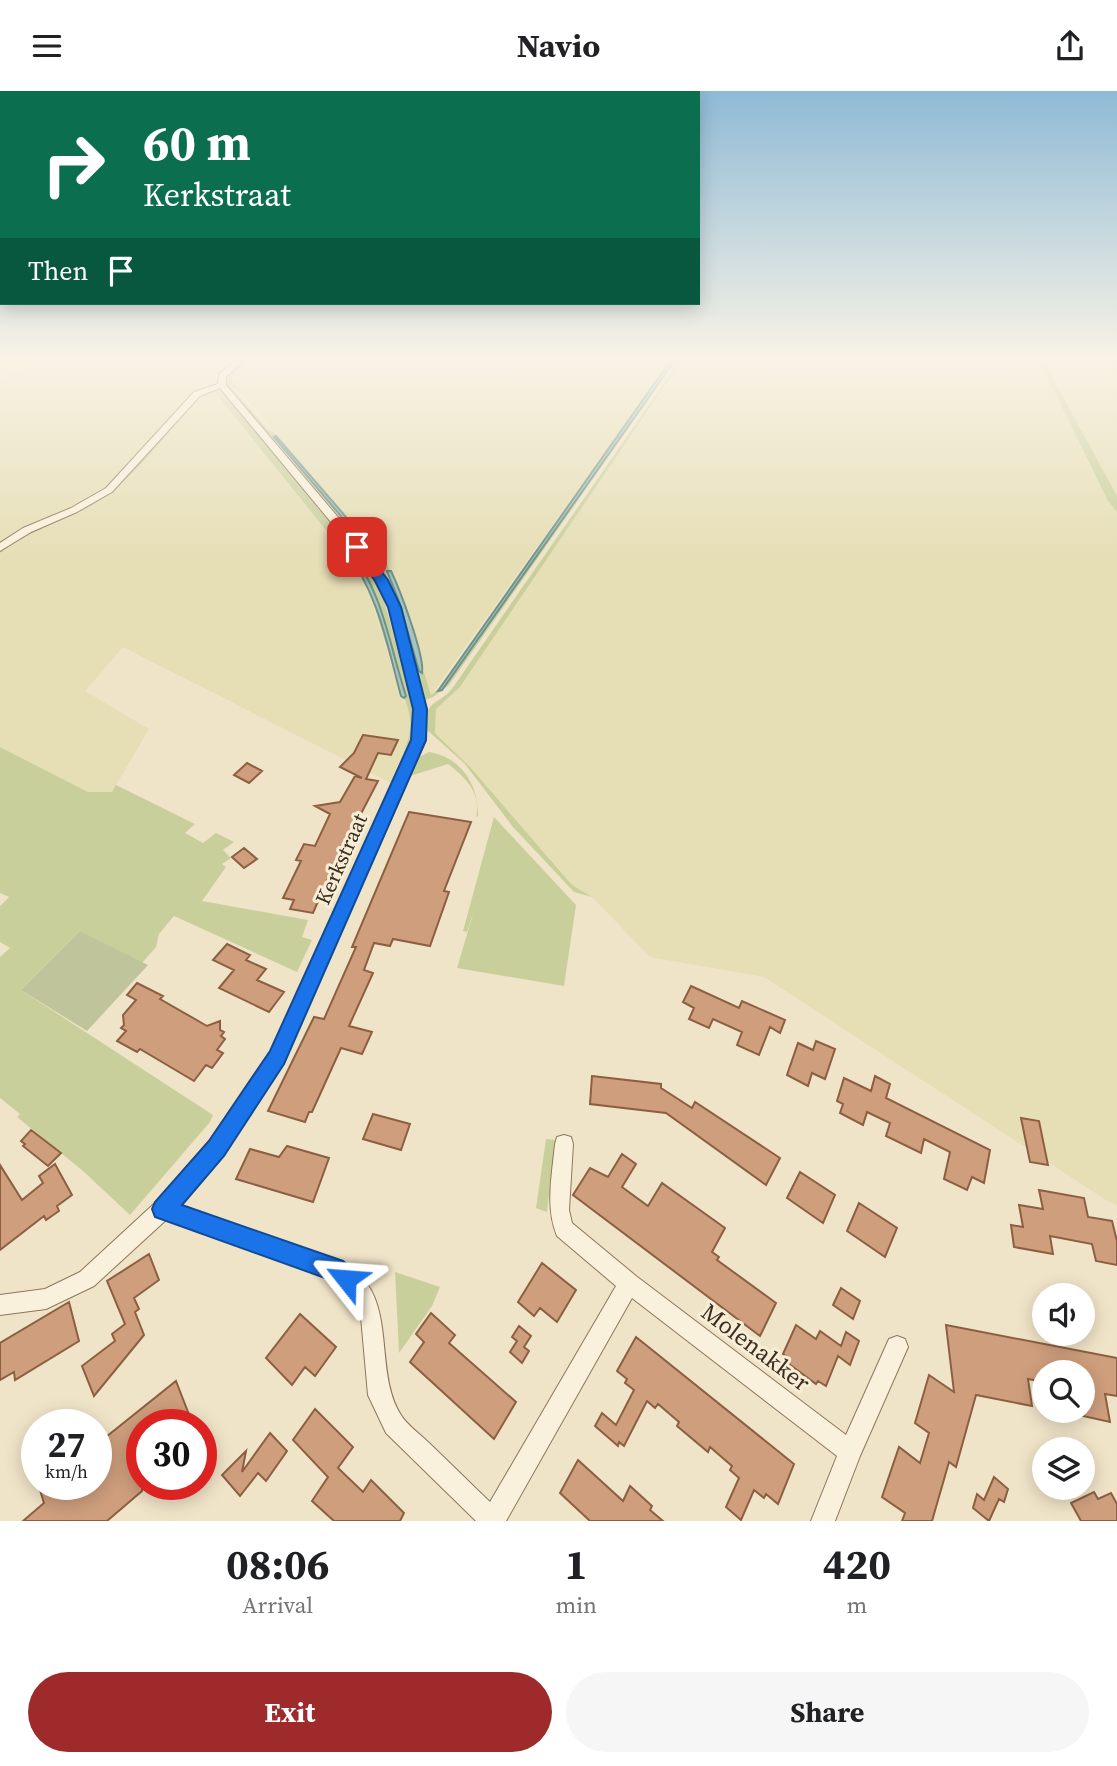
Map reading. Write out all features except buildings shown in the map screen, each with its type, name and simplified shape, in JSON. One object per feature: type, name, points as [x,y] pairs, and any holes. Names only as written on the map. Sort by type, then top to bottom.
[{"type":"street","points":[[0,548],[27,530],[74,510],[109,490],[167,427]]},
{"type":"street","name":"Kerkstraat","points":[[0,1305],[46,1299],[87,1279],[163,1209],[216,1148],[277,1057],[419,740],[421,715],[395,607],[381,580],[344,531],[257,427]]},
{"type":"street","name":"Molenakker","points":[[564,1143],[559,1210],[564,1229],[629,1283],[850,1452]]},
{"type":"street","points":[[163,1209],[335,1269],[358,1288],[370,1316],[379,1395],[394,1425],[493,1521],[629,1283]]},
{"type":"street","points":[[823,1521],[850,1452],[897,1347]]},
{"type":"shaded area","points":[[0,427],[164,427],[108,486],[94,497],[0,544]]},
{"type":"shaded area","points":[[174,427],[243,427],[350,558],[366,583],[401,696],[411,714],[409,741],[394,782],[391,783],[123,647],[85,691],[149,729],[112,792],[88,792],[0,747],[0,553],[23,536],[73,515],[113,491]]},
{"type":"shaded area","points":[[269,427],[623,427],[431,695],[391,570]]},
{"type":"shaded area","points":[[637,427],[1072,427],[1108,501],[1117,512],[1117,1205],[764,977],[650,957],[592,897],[572,885],[470,767],[435,732],[436,709],[460,687]]},
{"type":"shaded area","points":[[1078,427],[1117,427],[1117,496],[1114,495]]},
{"type":"green space","points":[[169,427],[174,427],[113,491],[0,553],[0,550],[24,534],[96,500]]},
{"type":"green space","points":[[243,427],[252,427],[345,538],[374,578],[383,596],[414,713],[412,741],[394,782],[410,732],[404,698],[406,695],[377,600],[360,565],[348,548],[345,549],[355,563],[363,578],[370,593],[382,625],[395,674],[372,599],[359,571]]},
{"type":"green space","points":[[261,427],[272,431],[276,436],[274,437],[380,562],[384,561],[391,571],[387,571],[399,601],[419,671],[424,672],[431,695],[442,690],[629,427],[449,685],[433,697],[423,701],[383,572]]},
{"type":"green space","points":[[634,427],[637,427],[460,687],[436,709],[435,733],[470,767],[572,885],[592,897],[574,892],[513,827],[465,764],[426,729],[430,707],[454,686]]},
{"type":"green space","points":[[1072,427],[1079,427],[1117,496],[1117,512],[1108,501]]},
{"type":"green space","points":[[0,747],[88,792],[112,792],[116,785],[195,824],[185,833],[203,843],[216,833],[234,842],[223,850],[231,858],[222,864],[226,867],[202,901],[308,920],[302,937],[312,940],[297,972],[174,916],[159,934],[156,947],[142,963],[80,931],[21,990],[213,1115],[210,1122],[130,1215],[83,1171],[17,1117],[20,1114],[0,1098],[0,957],[10,948],[0,942],[0,906],[9,897],[0,893]]},
{"type":"green space","points":[[429,752],[440,755],[459,766],[466,774],[475,794],[461,775],[448,764],[410,776],[419,757]]},
{"type":"green space","points":[[494,817],[576,905],[564,986],[457,968],[475,907],[467,932],[463,931]]},
{"type":"green space","points":[[80,931],[148,965],[87,1031],[21,990]]},
{"type":"green space","points":[[546,1139],[555,1140],[547,1212],[536,1208]]},
{"type":"green space","points":[[395,1272],[440,1287],[432,1306],[399,1353]]},
{"type":"water","points":[[624,427],[628,427],[442,690],[438,691]]},
{"type":"water","points":[[276,436],[384,561],[380,562],[274,437]]},
{"type":"water","points":[[348,548],[360,565],[377,600],[406,696],[404,698],[401,696],[373,601],[356,566],[344,549]]},
{"type":"water","points":[[387,571],[391,571],[411,623],[420,653],[422,673],[419,671],[399,601]]},
{"type":"route","points":[[346,1279],[335,1269],[163,1209],[192,1179],[216,1148],[277,1057],[419,740],[420,709],[395,607],[381,580],[357,547]]}]
